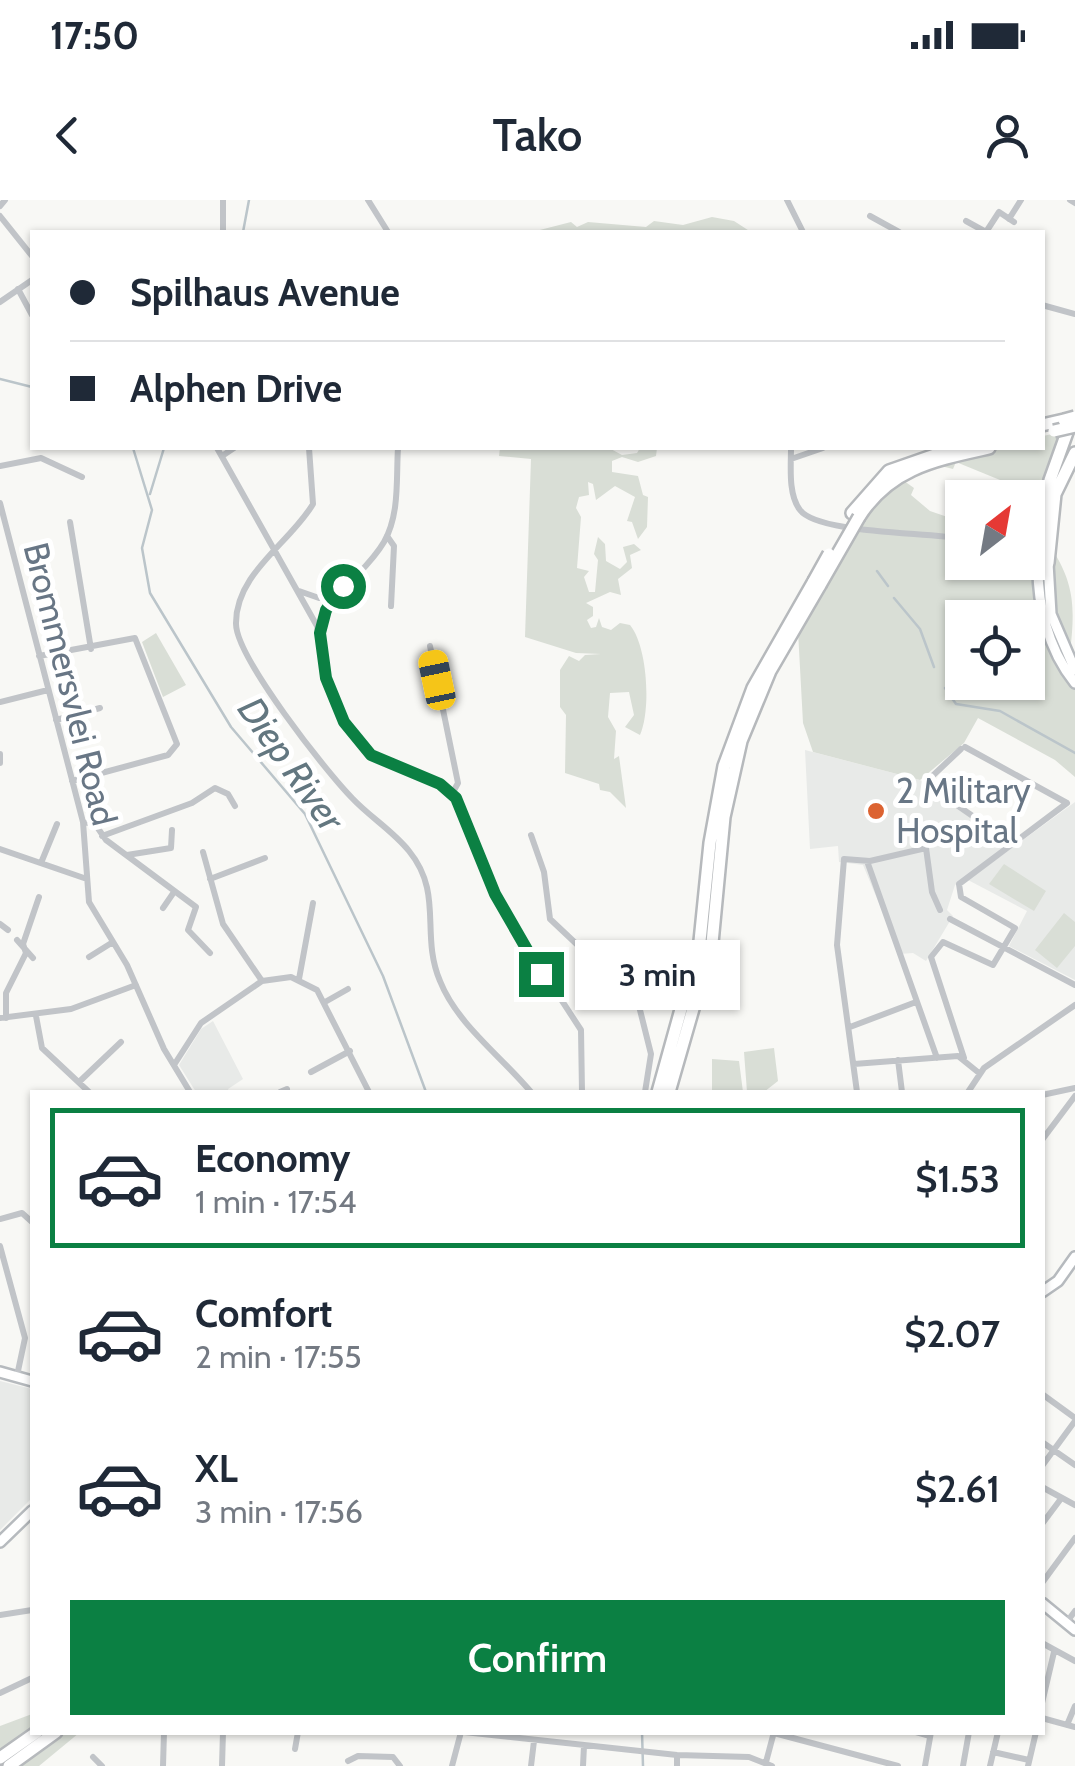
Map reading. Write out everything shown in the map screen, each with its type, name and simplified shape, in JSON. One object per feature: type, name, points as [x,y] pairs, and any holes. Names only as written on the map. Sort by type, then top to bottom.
[{"type":"highway","points":[[1046,430],[1072,420]]},
{"type":"highway","points":[[1045,522],[1056,456],[1072,420]]},
{"type":"highway","points":[[659,1090],[700,941],[714,814],[742,713],[855,515],[889,470],[949,450]]},
{"type":"highway","points":[[855,515],[876,492],[904,471],[981,450]]},
{"type":"highway","points":[[1045,553],[1058,483],[1075,453]]},
{"type":"highway","points":[[670,1090],[712,943],[724,817],[741,741],[766,680],[807,609],[817,583]]},
{"type":"highway","points":[[0,1748],[30,1733]]},
{"type":"highway","points":[[0,1758],[30,1735]]},
{"type":"highway","points":[[9,1766],[52,1735]]},
{"type":"highway","points":[[24,1766],[60,1735]]},
{"type":"main road","points":[[1040,580],[1044,619],[1058,656],[1075,682]]},
{"type":"main road","points":[[1042,580],[1051,614],[1075,670]]},
{"type":"main road","points":[[1045,1290],[1074,1261]]},
{"type":"main road","points":[[0,1372],[30,1380]]},
{"type":"main road","points":[[0,1542],[30,1510]]},
{"type":"main road","points":[[1045,1605],[1071,1626]]},
{"type":"street","points":[[0,206],[5,200]]},
{"type":"street","points":[[223,200],[223,230]]},
{"type":"street","points":[[368,200],[387,230]]},
{"type":"street","points":[[786,200],[802,230]]},
{"type":"street","points":[[987,230],[998,212],[1012,221],[1020,200],[1030,206]]},
{"type":"street","points":[[0,216],[30,254]]},
{"type":"street","points":[[870,216],[896,230]]},
{"type":"street","points":[[966,221],[982,230]]},
{"type":"street","points":[[0,302],[30,281]]},
{"type":"street","points":[[18,289],[30,311]]},
{"type":"street","points":[[1045,306],[1075,314]]},
{"type":"street","points":[[218,450],[320,633],[329,688],[356,741],[378,759],[430,778],[452,794],[514,929],[580,1027],[585,1050],[582,1090]]},
{"type":"street","points":[[222,456],[231,450]]},
{"type":"street","points":[[309,450],[314,504],[275,549],[240,600],[236,623],[244,653],[350,797],[417,862],[430,891],[431,951],[440,984],[458,1013],[529,1090]]},
{"type":"street","points":[[320,633],[337,592],[387,536],[395,509],[398,450]]},
{"type":"street","points":[[791,450],[796,504],[812,520],[945,537]]},
{"type":"street","points":[[791,459],[818,450]]},
{"type":"street","points":[[0,466],[41,458],[82,477]]},
{"type":"street","name":"Brommersvlei Road","points":[[0,503],[83,822],[84,878],[92,907],[189,1090]]},
{"type":"street","points":[[70,522],[91,649]]},
{"type":"street","points":[[387,536],[394,546],[392,606]]},
{"type":"street","points":[[298,590],[320,598],[337,592]]},
{"type":"street","points":[[39,656],[91,649],[130,638],[138,640],[177,744],[168,755],[72,782]]},
{"type":"street","points":[[430,646],[458,783],[452,794]]},
{"type":"street","points":[[0,702],[48,690]]},
{"type":"street","points":[[56,720],[100,708]]},
{"type":"street","points":[[981,1070],[964,1058],[930,962],[943,942],[990,966],[996,963],[1014,926],[962,898],[958,890],[964,878],[1013,844],[1065,806],[1065,800],[963,748],[926,780],[1013,844]]},
{"type":"street","points":[[0,754],[0,763]]},
{"type":"street","points":[[102,836],[192,803],[215,788],[228,794],[235,806]]},
{"type":"street","points":[[83,822],[92,822],[102,836],[193,905],[197,910],[188,930],[210,953]]},
{"type":"street","points":[[41,863],[57,824]]},
{"type":"street","points":[[127,855],[171,848],[172,830]]},
{"type":"street","points":[[531,834],[544,872],[550,919],[638,1002],[651,1054],[645,1090]]},
{"type":"street","points":[[856,1090],[837,945],[844,859],[867,861],[926,848],[932,892],[940,910]]},
{"type":"street","points":[[0,849],[84,878]]},
{"type":"street","points":[[203,852],[223,924],[262,982]]},
{"type":"street","points":[[210,879],[265,858]]},
{"type":"street","points":[[867,861],[937,1058]]},
{"type":"street","points":[[163,908],[174,892]]},
{"type":"street","points":[[39,897],[25,948],[4,997],[3,1018],[36,1016],[136,986]]},
{"type":"street","points":[[299,979],[313,903]]},
{"type":"street","points":[[950,919],[1074,985]]},
{"type":"street","points":[[17,940],[33,958]]},
{"type":"street","points":[[89,957],[113,942]]},
{"type":"street","points":[[174,1066],[201,1022],[262,982],[278,977],[299,979],[318,990],[368,1090]]},
{"type":"street","points":[[325,1002],[348,989]]},
{"type":"street","points":[[850,1027],[916,1002]]},
{"type":"street","points":[[969,1090],[981,1070],[1075,1005]]},
{"type":"street","points":[[36,1016],[42,1048],[87,1090]]},
{"type":"street","points":[[79,1082],[121,1042]]},
{"type":"street","points":[[310,1072],[350,1053]]},
{"type":"street","points":[[854,1064],[964,1058]]},
{"type":"street","points":[[898,1060],[902,1090]]},
{"type":"street","points":[[972,1066],[973,1083]]},
{"type":"street","points":[[1045,1094],[1075,1088]]},
{"type":"street","points":[[1045,1136],[1075,1096]]},
{"type":"street","points":[[0,1219],[22,1212],[30,1220]]},
{"type":"street","points":[[0,1246],[4,1274],[29,1338],[18,1371]]},
{"type":"street","points":[[1045,1396],[1075,1420],[1045,1462]]},
{"type":"street","points":[[1045,1444],[1075,1466]]},
{"type":"street","points":[[1045,1489],[1075,1506]]},
{"type":"street","points":[[1045,1520],[1060,1500]]},
{"type":"street","points":[[1045,1579],[1075,1538]]},
{"type":"street","points":[[0,1615],[30,1610]]},
{"type":"street","points":[[1071,1626],[1075,1611]]},
{"type":"street","points":[[1045,1645],[1075,1661]]},
{"type":"street","points":[[1045,1693],[1054,1652]]},
{"type":"street","points":[[0,1693],[30,1679]]},
{"type":"street","points":[[1045,1719],[1071,1726],[1075,1706]]},
{"type":"street","points":[[163,1766],[164,1735]]},
{"type":"street","points":[[222,1766],[224,1735]]},
{"type":"street","points":[[295,1749],[297,1735]]},
{"type":"street","points":[[456,1764],[461,1735]]},
{"type":"street","points":[[506,1736],[769,1764],[774,1735]]},
{"type":"street","points":[[782,1735],[898,1766]]},
{"type":"street","points":[[925,1766],[931,1735]]},
{"type":"street","points":[[963,1766],[968,1735]]},
{"type":"street","points":[[990,1766],[997,1735]]},
{"type":"street","points":[[993,1752],[1029,1763],[1035,1735]]},
{"type":"street","points":[[532,1766],[534,1741]]},
{"type":"street","points":[[583,1766],[584,1746]]},
{"type":"street","points":[[677,1766],[678,1755]]},
{"type":"street","points":[[348,1762],[358,1756],[393,1757],[400,1766]]},
{"type":"street","points":[[714,1756],[714,1766]]},
{"type":"street","points":[[93,1757],[102,1766]]},
{"type":"shaded area","points":[[712,217],[734,221],[748,230],[540,230],[571,222],[577,227],[588,222],[646,227],[654,221],[683,225]]},
{"type":"shaded area","points":[[1061,432],[1045,490],[1045,480],[1000,480],[956,462],[953,469],[941,466],[995,450],[1045,450],[1045,436]]},
{"type":"shaded area","points":[[500,450],[613,450],[622,455],[657,450],[656,456],[638,462],[622,457],[612,461],[612,472],[638,476],[643,495],[648,497],[647,527],[638,539],[632,522],[627,521],[635,497],[615,486],[596,500],[593,484],[588,482],[589,495],[579,497],[576,508],[581,517],[577,568],[589,571],[584,577],[589,592],[595,592],[598,560],[594,554],[598,537],[605,544],[606,561],[620,569],[627,562],[623,547],[634,544],[641,550],[630,555],[632,568],[618,579],[621,595],[610,592],[586,603],[593,607],[593,616],[587,620],[591,628],[596,627],[599,618],[602,627],[611,630],[620,623],[630,625],[644,663],[646,711],[640,735],[625,727],[634,715],[629,692],[610,693],[608,717],[616,731],[614,759],[619,756],[626,808],[610,792],[600,790],[599,784],[565,773],[566,715],[560,707],[560,670],[569,656],[579,661],[585,655],[601,654],[576,653],[525,637],[531,459],[499,456]]},
{"type":"shaded area","points":[[900,478],[914,488],[911,495],[930,511],[945,516],[945,580],[1036,580],[1039,600],[945,600],[945,700],[1045,700],[1045,630],[1048,646],[1075,689],[1075,777],[1055,760],[978,718],[964,743],[920,780],[813,752],[803,723],[798,631],[868,509]]},
{"type":"shaded area","points":[[1052,549],[1072,598],[1070,653],[1053,609]]},
{"type":"shaded area","points":[[156,633],[186,685],[163,697],[142,642]]},
{"type":"shaded area","points":[[805,750],[920,780],[1005,840],[1007,845],[955,885],[947,910],[953,916],[926,961],[913,953],[900,954],[863,865],[839,862],[838,846],[810,849]]},
{"type":"shaded area","points":[[1075,802],[1075,980],[1009,946],[1027,911],[968,880]]},
{"type":"shaded area","points":[[1004,864],[1046,891],[1034,911],[989,884]]},
{"type":"shaded area","points":[[1064,913],[1075,922],[1075,946],[1057,968],[1035,950]]},
{"type":"shaded area","points":[[213,1021],[243,1079],[228,1090],[195,1090],[179,1065],[201,1029]]},
{"type":"shaded area","points":[[774,1048],[778,1081],[767,1090],[747,1090],[744,1052]]},
{"type":"shaded area","points":[[712,1059],[739,1061],[743,1090],[712,1090]]},
{"type":"shaded area","points":[[0,1381],[30,1388],[30,1500],[0,1530]]},
{"type":"shaded area","points":[[30,1715],[30,1735],[77,1735],[39,1766],[0,1766],[0,1726]]},
{"type":"waterway","points":[[243,230],[249,200]]},
{"type":"waterway","points":[[0,379],[30,386]]},
{"type":"waterway","name":"Diep River","points":[[134,450],[152,510],[142,548],[150,593],[231,727],[305,814],[383,976],[425,1090]]},
{"type":"waterway","points":[[150,494],[163,450]]},
{"type":"waterway","points":[[877,571],[888,586]]},
{"type":"waterway","points":[[894,598],[920,629],[934,667]]},
{"type":"waterway","points":[[953,700],[956,704],[1000,711],[1075,753]]},
{"type":"waterway","name":"Diep River","points":[[642,1735],[643,1766]]},
{"type":"place","name":"2 Military Hospital","points":[[876,811]]},
{"type":"route","points":[[343,586],[326,610],[320,633],[326,678],[344,722],[371,755],[430,778],[456,798],[495,894],[541,974]]}]
